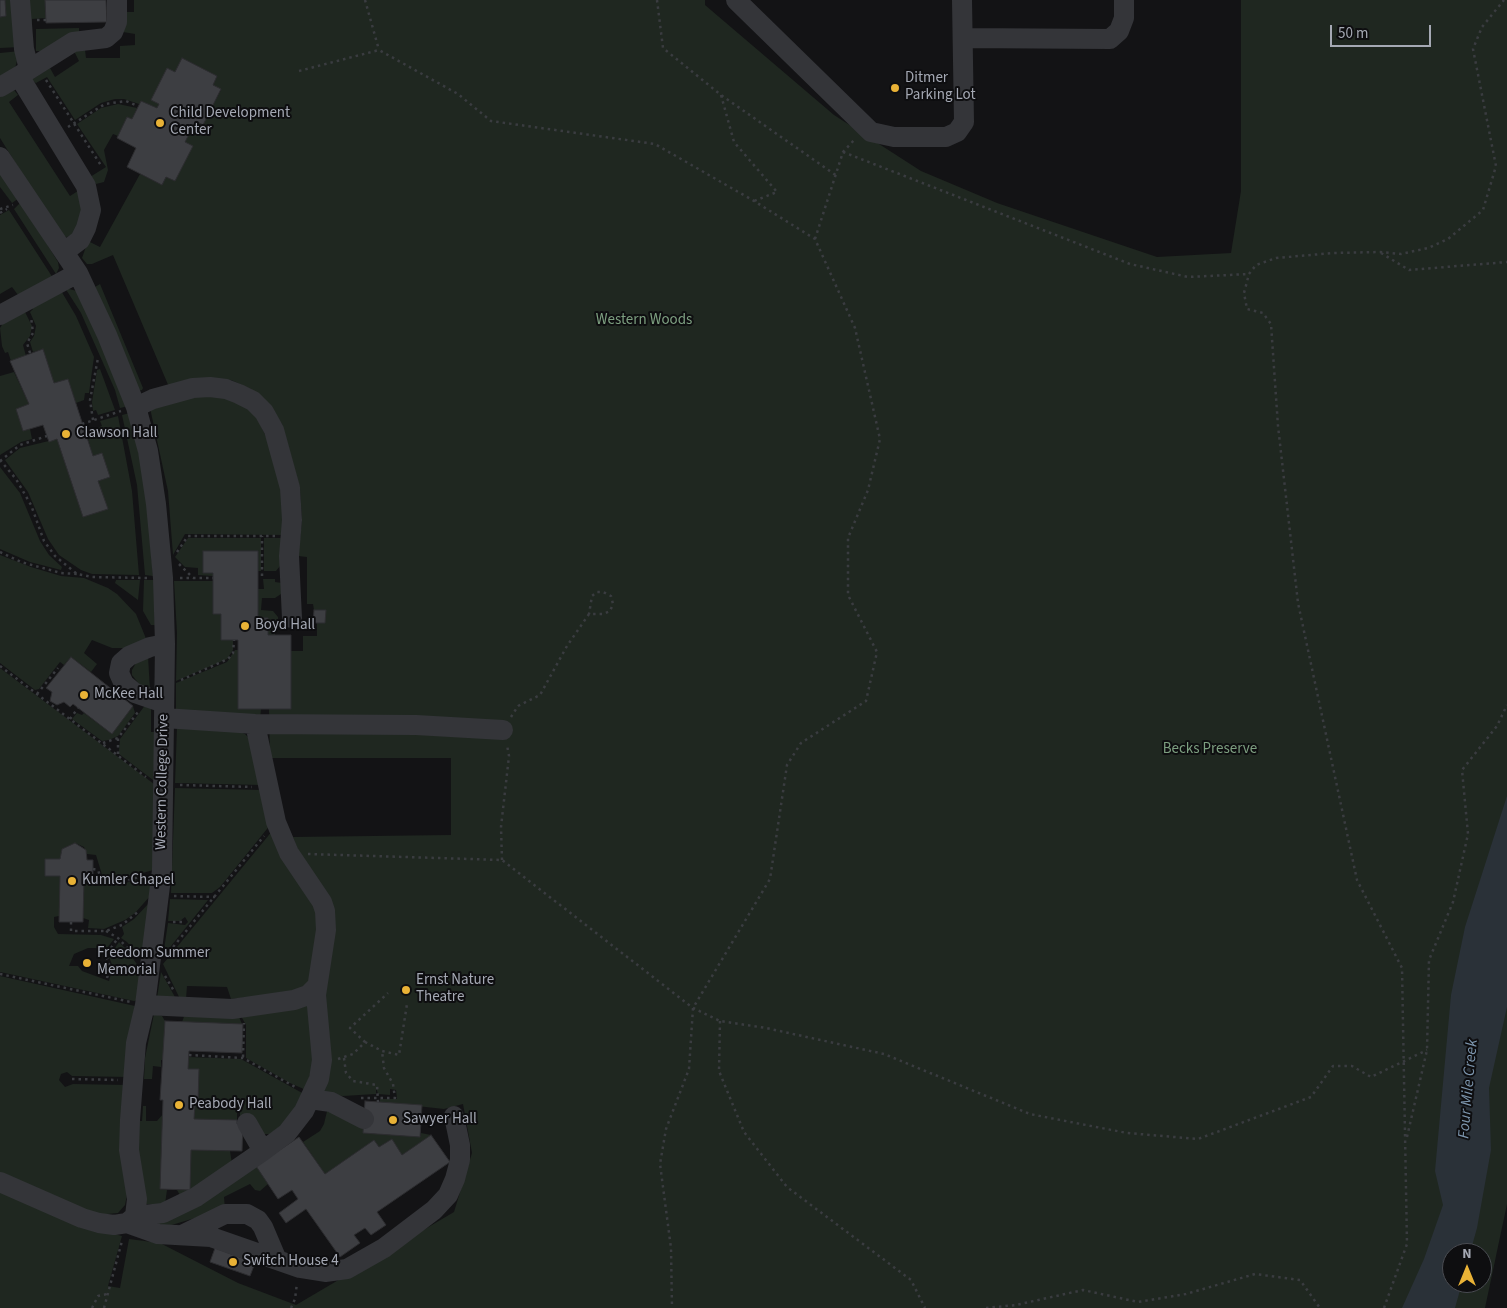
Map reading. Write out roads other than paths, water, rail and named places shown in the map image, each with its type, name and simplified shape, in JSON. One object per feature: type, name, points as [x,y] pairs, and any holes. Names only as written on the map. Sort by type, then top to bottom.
[{"type":"street","points":[[20,0],[24,49],[31,75],[57,135],[86,186],[91,210],[86,228],[80,240],[64,252]]},
{"type":"street","points":[[0,87],[31,75],[73,42],[106,38],[113,32],[117,22],[117,0]]},
{"type":"street","points":[[736,0],[871,132],[894,137],[946,137],[957,132],[964,122],[962,0]]},
{"type":"street","points":[[963,38],[1110,39],[1119,31],[1124,18],[1124,0]]},
{"type":"street","name":"Western College Drive","points":[[0,157],[78,273],[107,334],[136,407],[148,451],[156,504],[163,578],[165,644],[160,712],[162,870],[145,1005],[136,1043],[129,1150],[137,1199],[131,1219]]},
{"type":"street","points":[[0,316],[78,273]]},
{"type":"street","points":[[136,407],[153,398],[194,388],[210,387],[226,389],[253,401],[271,422],[288,474],[292,503],[289,556],[292,618]]},
{"type":"street","points":[[165,644],[136,653],[121,663],[119,673],[124,684],[160,712],[262,719],[416,724],[503,730]]},
{"type":"street","points":[[0,1182],[82,1218],[114,1225],[131,1219],[163,1213],[196,1197],[287,1133],[304,1111],[319,1079],[322,1060],[317,986],[326,930],[325,912],[322,902],[290,853],[276,822],[269,788],[262,719]]},
{"type":"street","points":[[145,1005],[232,1009],[294,1000],[308,995],[317,986]]},
{"type":"street","points":[[311,1096],[331,1102],[364,1118]]},
{"type":"street","points":[[131,1219],[158,1234],[211,1236],[300,1268],[325,1272],[347,1269],[384,1248],[434,1210],[448,1195],[460,1160],[460,1145],[454,1116]]},
{"type":"street","points":[[247,1123],[263,1151]]},
{"type":"street","points":[[182,1235],[225,1214],[247,1214],[258,1220],[263,1227],[277,1260]]},
{"type":"water","name":"Four Mile Creek","points":[[1507,796],[1507,1007],[1489,1088],[1491,1150],[1477,1228],[1473,1243],[1442,1243],[1442,1293],[1459,1293],[1455,1308],[1402,1308],[1424,1259],[1443,1205],[1435,1171],[1451,995],[1465,927]]},
{"type":"place","name":"Ditmer Parking Lot","points":[[895,88]]},
{"type":"place","name":"Child Development Center","points":[[160,123]]},
{"type":"place","name":"Clawson Hall","points":[[66,434]]},
{"type":"place","name":"Boyd Hall","points":[[245,626]]},
{"type":"place","name":"McKee Hall","points":[[84,695]]},
{"type":"place","name":"Kumler Chapel","points":[[72,881]]},
{"type":"place","name":"Freedom Summer Memorial","points":[[87,963]]},
{"type":"place","name":"Ernst Nature Theatre","points":[[406,990]]},
{"type":"place","name":"Peabody Hall","points":[[179,1105]]},
{"type":"place","name":"Sawyer Hall","points":[[393,1120]]},
{"type":"place","name":"Switch House 4","points":[[233,1262]]},
{"type":"park label","name":"Western Woods","points":[[644,321]]},
{"type":"park label","name":"Becks Preserve","points":[[1210,750]]}]
